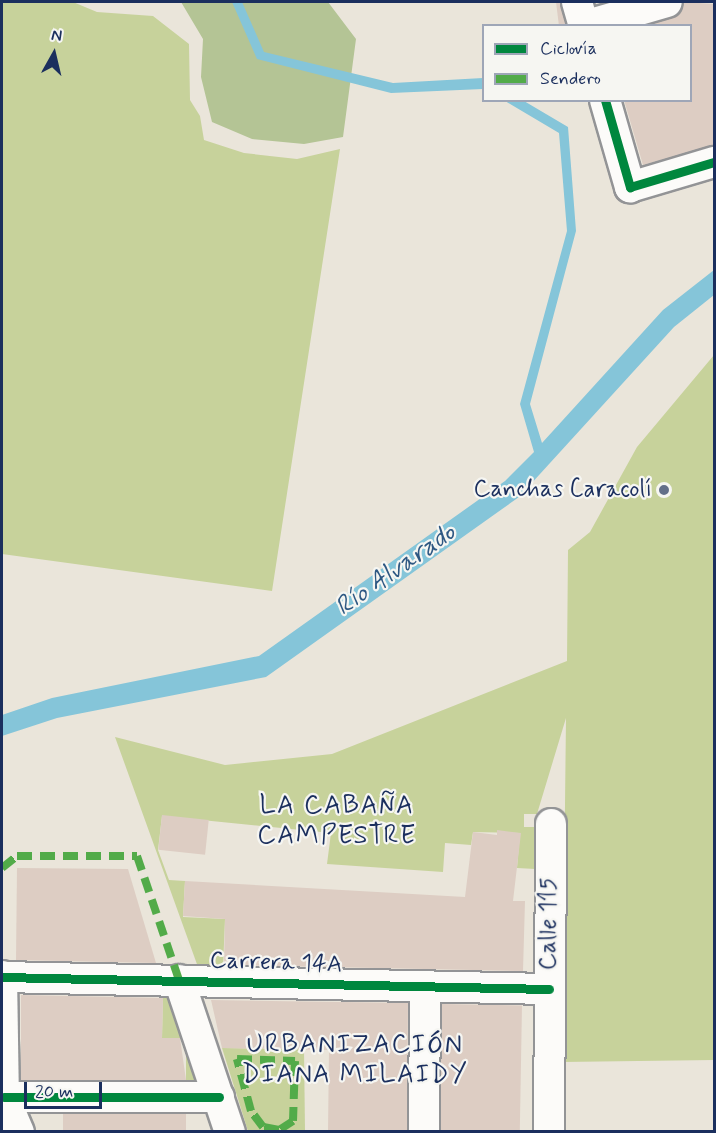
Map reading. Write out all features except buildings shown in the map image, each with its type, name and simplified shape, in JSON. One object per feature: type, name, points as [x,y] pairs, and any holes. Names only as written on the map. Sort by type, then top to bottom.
[{"type":"street","points":[[577,2],[583,24]]},
{"type":"street","points":[[591,24],[667,2]]},
{"type":"street","points":[[606,102],[630,187],[714,162]]},
{"type":"street","name":"Calle 115","points":[[549,1131],[551,824]]},
{"type":"street","points":[[2,976],[4,1097],[13,1131]]},
{"type":"street","name":"Carrera 14A","points":[[2,976],[549,989]]},
{"type":"street","points":[[179,980],[230,1131]]},
{"type":"street","points":[[424,1131],[425,986]]},
{"type":"street","points":[[4,1097],[219,1097]]},
{"type":"green space","points":[[2,2],[73,2],[97,12],[153,16],[189,44],[190,100],[200,116],[204,140],[244,153],[297,159],[340,149],[272,591],[2,554]]},
{"type":"green space","points":[[181,2],[328,2],[356,39],[343,137],[304,144],[252,139],[212,122],[201,77],[203,39]]},
{"type":"green space","points":[[714,355],[714,1060],[562,1062],[566,718],[537,814],[524,814],[524,827],[537,827],[535,869],[517,868],[520,833],[473,832],[471,845],[445,843],[443,872],[327,864],[331,833],[162,816],[158,850],[169,880],[185,881],[183,917],[225,919],[223,968],[198,967],[115,737],[225,765],[332,754],[567,661],[568,550],[590,532],[637,447]]},
{"type":"green space","points":[[163,991],[170,991],[203,1085],[186,1085],[186,1038],[162,1038]]},
{"type":"green space","points":[[222,1048],[304,1049],[305,1131],[248,1131]]},
{"type":"water","points":[[232,2],[242,2],[264,52],[393,83],[482,78],[482,89],[391,93],[257,59]]},
{"type":"water","name":"Río Alvarado","points":[[507,102],[526,102],[568,127],[576,231],[530,404],[542,443],[663,310],[714,270],[714,295],[674,327],[519,497],[266,677],[57,718],[2,736],[2,715],[52,698],[259,656],[505,481],[534,452],[520,404],[567,231],[559,133]]},
{"type":"marked path","points":[[2,868],[17,856],[137,856],[179,980]]},
{"type":"marked path","points":[[237,1059],[295,1061],[293,1121],[279,1130],[263,1127],[251,1111],[237,1059]]},
{"type":"cycle path","points":[[606,102],[630,187],[714,162]]},
{"type":"cycle path","points":[[2,977],[549,989]]},
{"type":"cycle path","points":[[4,1097],[219,1097]]},
{"type":"place","name":"Canchas Caracolí","points":[[664,490]]},
{"type":"district","name":"LA CABAÑA CAMPESTRE","points":[[337,822]]},
{"type":"district","name":"URBANIZACIÓN DIANA MILAIDY","points":[[355,1061]]}]
